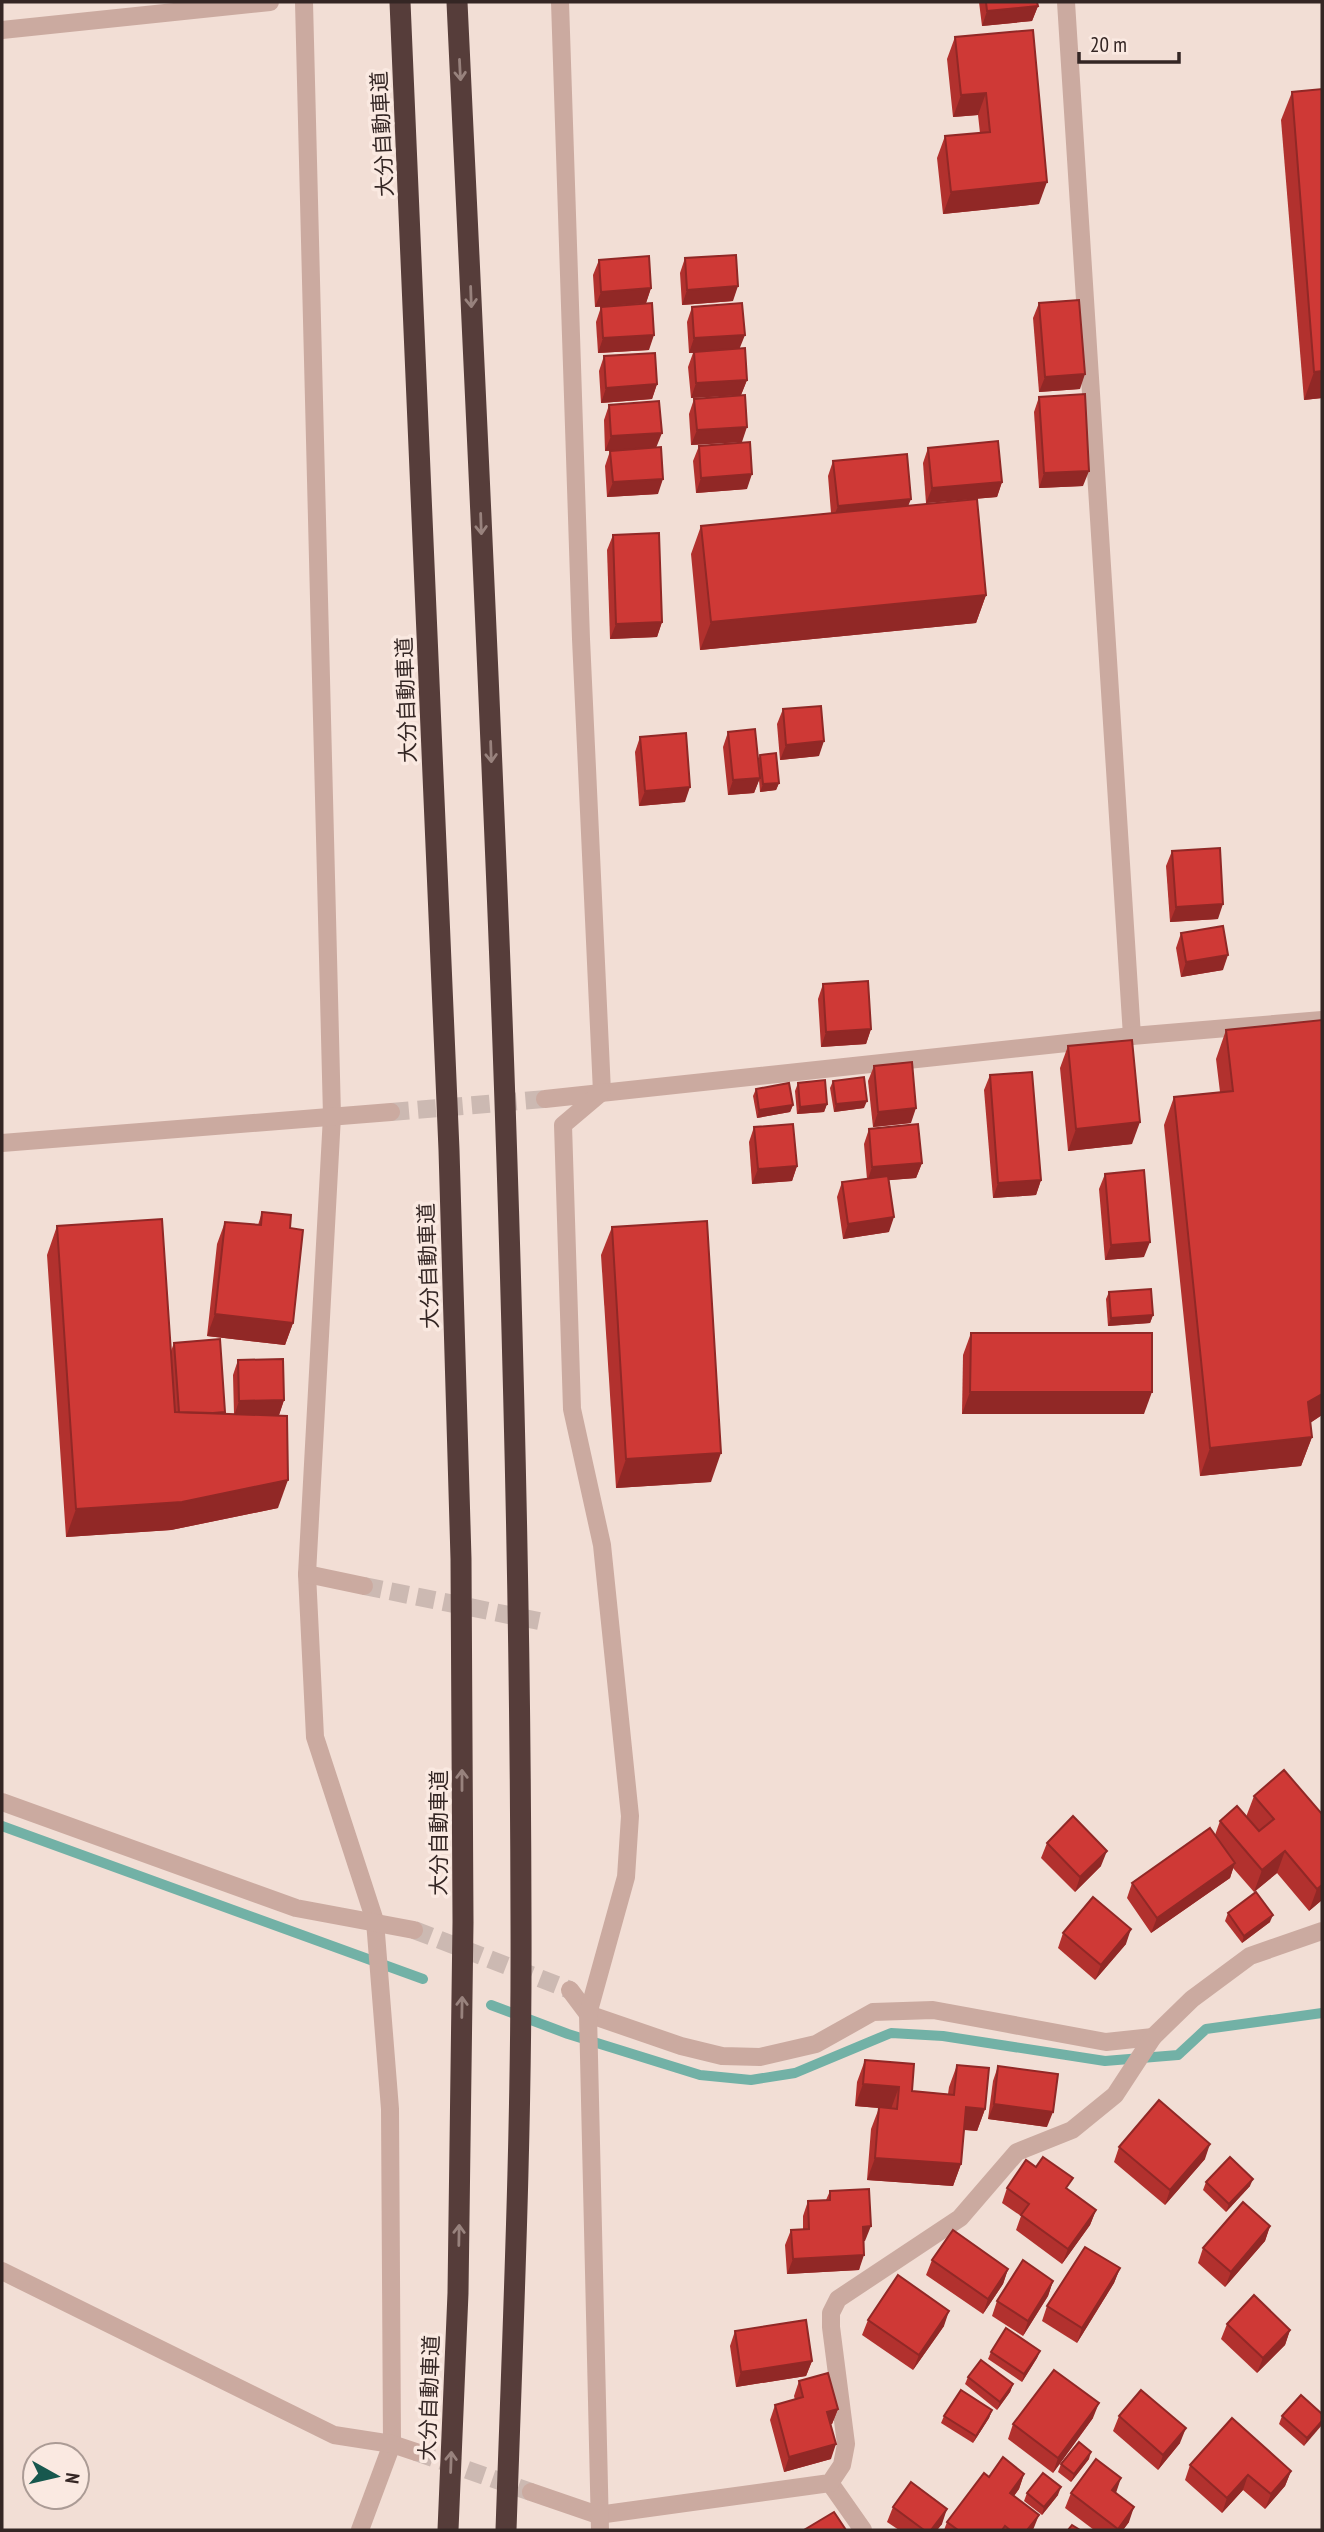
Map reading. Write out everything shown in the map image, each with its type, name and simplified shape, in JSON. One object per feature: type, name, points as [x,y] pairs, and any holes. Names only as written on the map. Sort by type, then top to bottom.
[{"type":"highway","name":"大分自動車道","points":[[400,2],[448,1123],[461,1559],[463,1922],[458,2293],[449,2530]]},
{"type":"highway","points":[[457,2],[507,1132],[517,1545],[522,1924],[515,2295],[506,2530]]},
{"type":"street","points":[[2,30],[270,2]]},
{"type":"street","points":[[304,2],[332,1116],[307,1574],[316,1737],[375,1921],[390,2109],[392,2444],[360,2530]]},
{"type":"street","points":[[560,2],[581,639],[602,1092]]},
{"type":"street","points":[[1066,2],[1132,1036]]},
{"type":"street","points":[[545,1098],[1132,1036],[1322,1020]]},
{"type":"street","points":[[599,2523],[589,2030],[626,1877],[629,1816],[602,1545],[572,1409],[563,1125],[602,1092]]},
{"type":"street","points":[[2,1143],[391,1112]]},
{"type":"street","points":[[307,1574],[364,1586]]},
{"type":"street","points":[[2,1802],[296,1908],[414,1930]]},
{"type":"street","points":[[531,2492],[599,2523],[830,2483],[842,2465],[846,2444],[831,2327],[831,2313],[838,2299],[960,2218],[1017,2152],[1072,2130],[1115,2095],[1151,2040],[1192,1998],[1251,1956],[1322,1931]]},
{"type":"street","points":[[570,1990],[589,2030]]},
{"type":"street","points":[[589,2030],[722,2056],[760,2057],[816,2044],[873,2011],[933,2010],[1106,2042],[1151,2040]]},
{"type":"street","points":[[2,2271],[334,2435],[392,2444],[416,2452]]},
{"type":"street","points":[[830,2483],[863,2530]]},
{"type":"building","points":[[986,2],[1037,2],[1038,6],[987,11]]},
{"type":"building","points":[[1033,30],[1047,182],[951,192],[945,136],[990,132],[986,93],[961,95],[955,37]]},
{"type":"building","points":[[1322,89],[1322,371],[1314,372],[1292,92]]},
{"type":"building","points":[[736,255],[738,286],[687,290],[685,258]]},
{"type":"building","points":[[649,256],[651,288],[601,292],[599,260]]},
{"type":"building","points":[[1079,300],[1085,374],[1045,377],[1039,303]]},
{"type":"building","points":[[652,303],[654,335],[603,338],[601,307]]},
{"type":"building","points":[[742,303],[745,335],[694,338],[692,307]]},
{"type":"building","points":[[745,348],[747,380],[696,383],[694,352]]},
{"type":"building","points":[[655,353],[657,384],[606,388],[604,356]]},
{"type":"building","points":[[1085,394],[1089,471],[1044,473],[1039,397]]},
{"type":"building","points":[[745,395],[747,427],[697,430],[694,399]]},
{"type":"building","points":[[659,401],[662,433],[611,436],[609,405]]},
{"type":"building","points":[[998,441],[1002,482],[932,488],[928,448]]},
{"type":"building","points":[[750,442],[752,474],[701,478],[699,446]]},
{"type":"building","points":[[661,447],[663,479],[613,482],[610,451]]},
{"type":"building","points":[[907,454],[911,499],[838,506],[833,461]]},
{"type":"building","points":[[977,499],[986,595],[711,622],[701,526]]},
{"type":"building","points":[[659,533],[662,622],[616,624],[613,535]]},
{"type":"building","points":[[821,706],[824,741],[786,745],[783,709]]},
{"type":"building","points":[[755,729],[760,778],[733,780],[728,732]]},
{"type":"building","points":[[686,733],[690,787],[645,791],[640,737]]},
{"type":"building","points":[[776,753],[779,783],[763,784],[760,755]]},
{"type":"building","points":[[1220,848],[1223,904],[1176,907],[1172,851]]},
{"type":"building","points":[[1223,926],[1228,955],[1186,962],[1181,933]]},
{"type":"building","points":[[868,981],[871,1029],[826,1032],[823,984]]},
{"type":"building","points":[[1322,1020],[1322,1394],[1308,1402],[1312,1437],[1210,1448],[1174,1097],[1233,1091],[1226,1030]]},
{"type":"building","points":[[1132,1040],[1140,1122],[1076,1129],[1068,1046]]},
{"type":"building","points":[[912,1062],[916,1108],[878,1112],[874,1066]]},
{"type":"building","points":[[1032,1072],[1041,1180],[998,1183],[990,1075]]},
{"type":"building","points":[[864,1077],[867,1101],[836,1104],[833,1081]]},
{"type":"building","points":[[825,1080],[827,1104],[800,1107],[798,1083]]},
{"type":"building","points":[[789,1083],[793,1105],[759,1110],[756,1089]]},
{"type":"building","points":[[793,1124],[797,1166],[758,1169],[754,1127]]},
{"type":"building","points":[[918,1124],[922,1163],[872,1167],[869,1129]]},
{"type":"building","points":[[1144,1170],[1150,1242],[1111,1245],[1105,1174]]},
{"type":"building","points":[[888,1176],[894,1217],[848,1224],[842,1182]]},
{"type":"building","points":[[262,1212],[291,1215],[290,1228],[303,1230],[293,1323],[215,1314],[225,1222],[261,1225]]},
{"type":"building","points":[[162,1219],[175,1412],[287,1416],[288,1480],[182,1502],[76,1509],[57,1226]]},
{"type":"building","points":[[707,1221],[721,1453],[626,1459],[612,1227]]},
{"type":"building","points":[[1151,1289],[1153,1315],[1111,1318],[1109,1292]]},
{"type":"building","points":[[971,1333],[1152,1333],[1152,1392],[970,1392]]},
{"type":"building","points":[[220,1339],[225,1412],[179,1412],[174,1343]]},
{"type":"building","points":[[283,1359],[284,1400],[239,1401],[238,1360]]},
{"type":"building","points":[[1284,1770],[1322,1814],[1322,1885],[1317,1889],[1285,1851],[1262,1870],[1220,1821],[1237,1806],[1259,1831],[1274,1819],[1254,1796]]},
{"type":"building","points":[[1073,1816],[1107,1851],[1080,1877],[1047,1843]]},
{"type":"building","points":[[1210,1828],[1235,1863],[1157,1918],[1132,1883]]},
{"type":"building","points":[[1256,1892],[1273,1915],[1244,1936],[1228,1913]]},
{"type":"building","points":[[1093,1897],[1131,1929],[1101,1965],[1063,1933]]},
{"type":"building","points":[[865,2060],[914,2064],[912,2091],[954,2095],[957,2065],[989,2068],[985,2109],[966,2107],[961,2164],[875,2158],[879,2107],[897,2109],[899,2087],[863,2084]]},
{"type":"building","points":[[998,2066],[1058,2074],[1053,2112],[994,2104]]},
{"type":"building","points":[[1159,2100],[1210,2144],[1170,2190],[1119,2147]]},
{"type":"building","points":[[1043,2157],[1073,2178],[1066,2188],[1096,2210],[1068,2249],[1021,2215],[1029,2204],[1007,2188],[1026,2160],[1036,2167]]},
{"type":"building","points":[[1230,2157],[1253,2179],[1229,2204],[1206,2182]]},
{"type":"building","points":[[869,2189],[871,2226],[863,2227],[864,2255],[793,2259],[791,2230],[809,2229],[808,2201],[830,2200],[830,2191]]},
{"type":"building","points":[[1243,2202],[1270,2226],[1231,2272],[1203,2248]]},
{"type":"building","points":[[953,2230],[1008,2269],[988,2299],[932,2260]]},
{"type":"building","points":[[1085,2247],[1120,2268],[1082,2328],[1047,2306]]},
{"type":"building","points":[[1023,2260],[1053,2281],[1028,2321],[997,2301]]},
{"type":"building","points":[[898,2275],[949,2311],[919,2355],[868,2320]]},
{"type":"building","points":[[1254,2295],[1290,2330],[1263,2358],[1227,2324]]},
{"type":"building","points":[[806,2320],[812,2361],[741,2372],[735,2331]]},
{"type":"building","points":[[1006,2328],[1040,2351],[1024,2374],[991,2352]]},
{"type":"building","points":[[981,2360],[1013,2384],[1000,2402],[968,2377]]},
{"type":"building","points":[[1054,2370],[1099,2403],[1058,2458],[1013,2424]]},
{"type":"building","points":[[828,2373],[838,2409],[827,2412],[836,2444],[789,2457],[775,2405],[803,2397],[799,2381]]},
{"type":"building","points":[[961,2390],[992,2410],[976,2436],[944,2416]]},
{"type":"building","points":[[1141,2390],[1186,2428],[1163,2455],[1119,2416]]},
{"type":"building","points":[[1301,2395],[1322,2414],[1322,2421],[1307,2438],[1282,2416]]},
{"type":"building","points":[[1232,2418],[1291,2471],[1271,2494],[1248,2475],[1227,2498],[1190,2465]]},
{"type":"building","points":[[1079,2442],[1091,2452],[1074,2474],[1061,2464]]},
{"type":"building","points":[[1003,2457],[1024,2474],[1010,2493],[1039,2515],[1027,2530],[1010,2530],[1005,2526],[1002,2530],[958,2530],[947,2522],[984,2473],[989,2477]]},
{"type":"building","points":[[1096,2459],[1121,2478],[1112,2490],[1134,2507],[1118,2529],[1071,2493]]},
{"type":"building","points":[[1043,2473],[1061,2487],[1044,2507],[1027,2493]]},
{"type":"building","points":[[911,2482],[947,2509],[931,2530],[924,2530],[893,2507]]},
{"type":"building","points":[[834,2512],[846,2530],[804,2530]]},
{"type":"waterway","points":[[2,1826],[423,1979]]},
{"type":"waterway","points":[[491,2005],[568,2034],[700,2075],[751,2080],[795,2073],[891,2033],[943,2036],[1105,2061],[1178,2055],[1206,2029],[1322,2013]]},
{"type":"tunnel","points":[[391,1112],[545,1099]]},
{"type":"tunnel","points":[[364,1586],[539,1621]]},
{"type":"tunnel","points":[[414,1930],[570,1990]]},
{"type":"tunnel","points":[[416,2452],[531,2492]]}]
